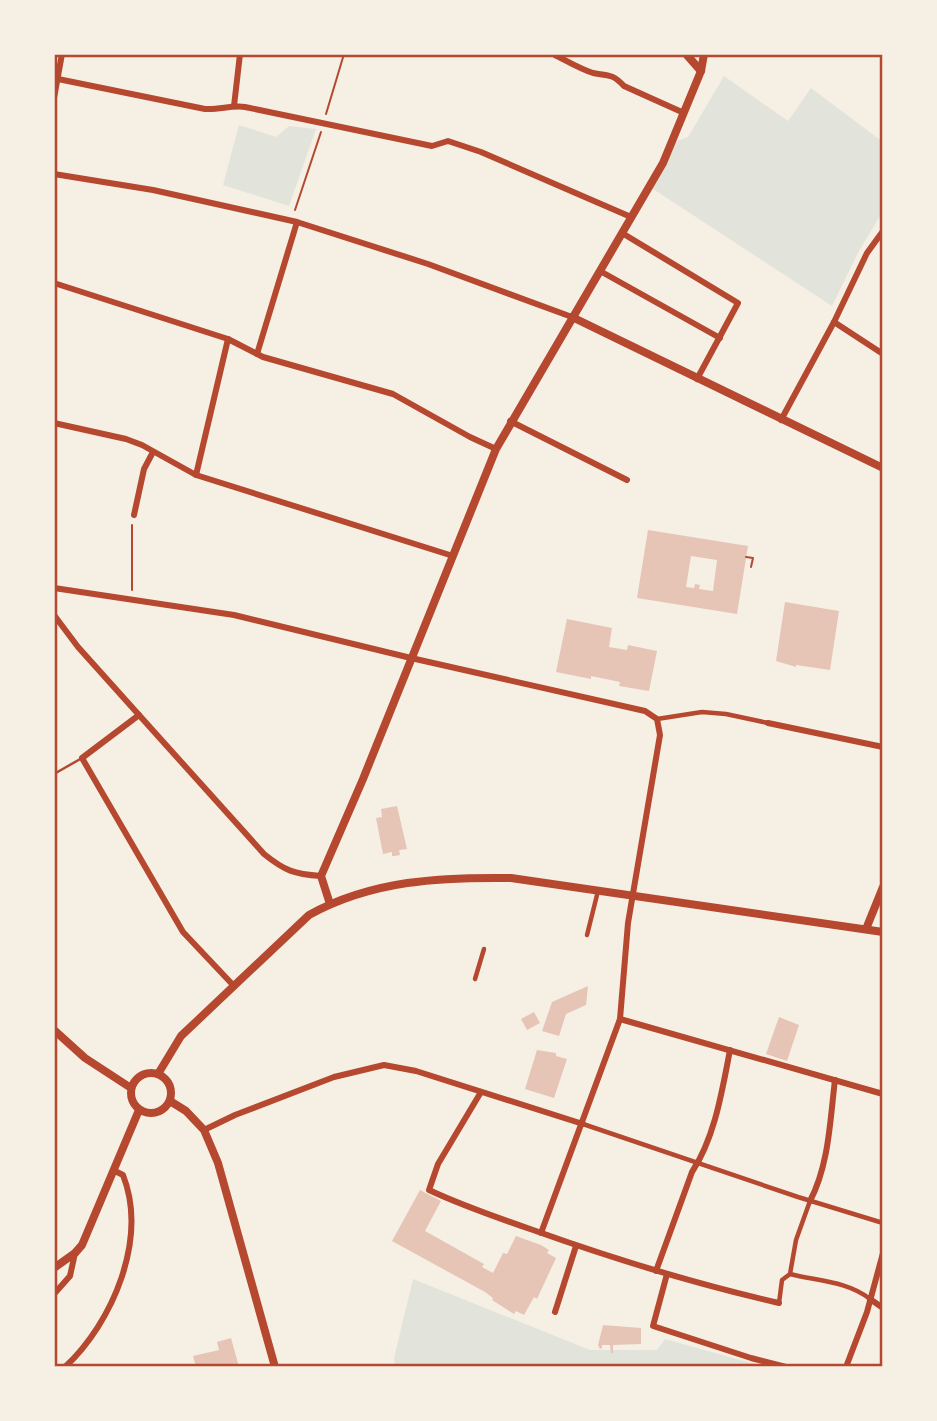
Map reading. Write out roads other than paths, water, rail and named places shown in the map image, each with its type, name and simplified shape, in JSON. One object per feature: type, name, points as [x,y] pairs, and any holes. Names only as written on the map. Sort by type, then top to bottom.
[{"type":"street","points":[[234,106],[240,54]]},
{"type":"street","points":[[686,54],[701,71]]},
{"type":"street","points":[[330,904],[321,876],[496,449],[663,163],[701,71],[704,54]]},
{"type":"street","points":[[555,55],[594,73],[618,78],[624,86],[684,113]]},
{"type":"street","points":[[54,98],[59,56]]},
{"type":"street","points":[[58,79],[205,108],[222,110],[234,106],[432,146],[448,141],[481,152],[631,217]]},
{"type":"street","points":[[54,174],[153,190],[297,222],[428,264],[572,317],[883,468]]},
{"type":"street","points":[[257,354],[297,222]]},
{"type":"street","points":[[781,420],[834,322],[867,253],[883,231]]},
{"type":"street","points":[[622,233],[738,303],[697,379]]},
{"type":"street","points":[[600,271],[720,338]]},
{"type":"street","points":[[54,283],[228,339],[268,359],[393,394],[496,449]]},
{"type":"street","points":[[834,322],[883,354]]},
{"type":"street","points":[[196,475],[228,339]]},
{"type":"street","points":[[510,421],[627,480]]},
{"type":"street","points":[[54,424],[126,439],[196,475],[453,556]]},
{"type":"street","points":[[134,515],[144,469],[153,452]]},
{"type":"street","points":[[54,588],[234,615],[645,711],[657,719],[702,712],[726,714],[883,747]]},
{"type":"street","points":[[54,615],[78,647],[237,825],[282,869],[300,875],[321,876]]},
{"type":"street","points":[[139,715],[82,758],[94,774],[183,932],[233,985]]},
{"type":"street","points":[[541,1233],[620,1019],[624,959],[660,735],[657,719]]},
{"type":"street","points":[[158,1074],[181,1036],[309,915],[330,904],[402,882],[458,877],[511,878],[883,932]]},
{"type":"street","points":[[866,929],[883,887]]},
{"type":"street","points":[[587,935],[598,890]]},
{"type":"street","points":[[475,979],[484,949]]},
{"type":"street","points":[[620,1019],[883,1094]]},
{"type":"street","points":[[54,1030],[85,1058],[131,1088]]},
{"type":"street","points":[[656,1271],[720,1103],[730,1050]]},
{"type":"street","points":[[204,1130],[235,1115],[334,1077],[384,1065],[416,1071],[883,1223]]},
{"type":"street","points":[[158,1074],[170,1085],[170,1101],[166,1107],[153,1114],[139,1110],[132,1100],[131,1088],[142,1075],[158,1074]]},
{"type":"street","points":[[481,1092],[438,1164],[429,1190],[457,1203],[576,1246],[707,1286],[779,1303],[782,1280],[790,1274],[796,1240],[818,1186],[835,1080]]},
{"type":"street","points":[[170,1101],[186,1111],[204,1130],[218,1163],[275,1367]]},
{"type":"street","points":[[54,1268],[82,1245],[139,1110]]},
{"type":"street","points":[[65,1367],[76,1356],[106,1311],[127,1258],[133,1218],[129,1189],[123,1175],[115,1171]]},
{"type":"street","points":[[555,1312],[576,1246]]},
{"type":"street","points":[[54,1294],[70,1276],[75,1253]]},
{"type":"street","points":[[846,1367],[883,1253]]},
{"type":"street","points":[[667,1274],[653,1326],[786,1367]]},
{"type":"street","points":[[790,1274],[822,1282],[830,1281],[862,1292],[883,1308]]},
{"type":"lane","points":[[54,774],[82,758]]}]
